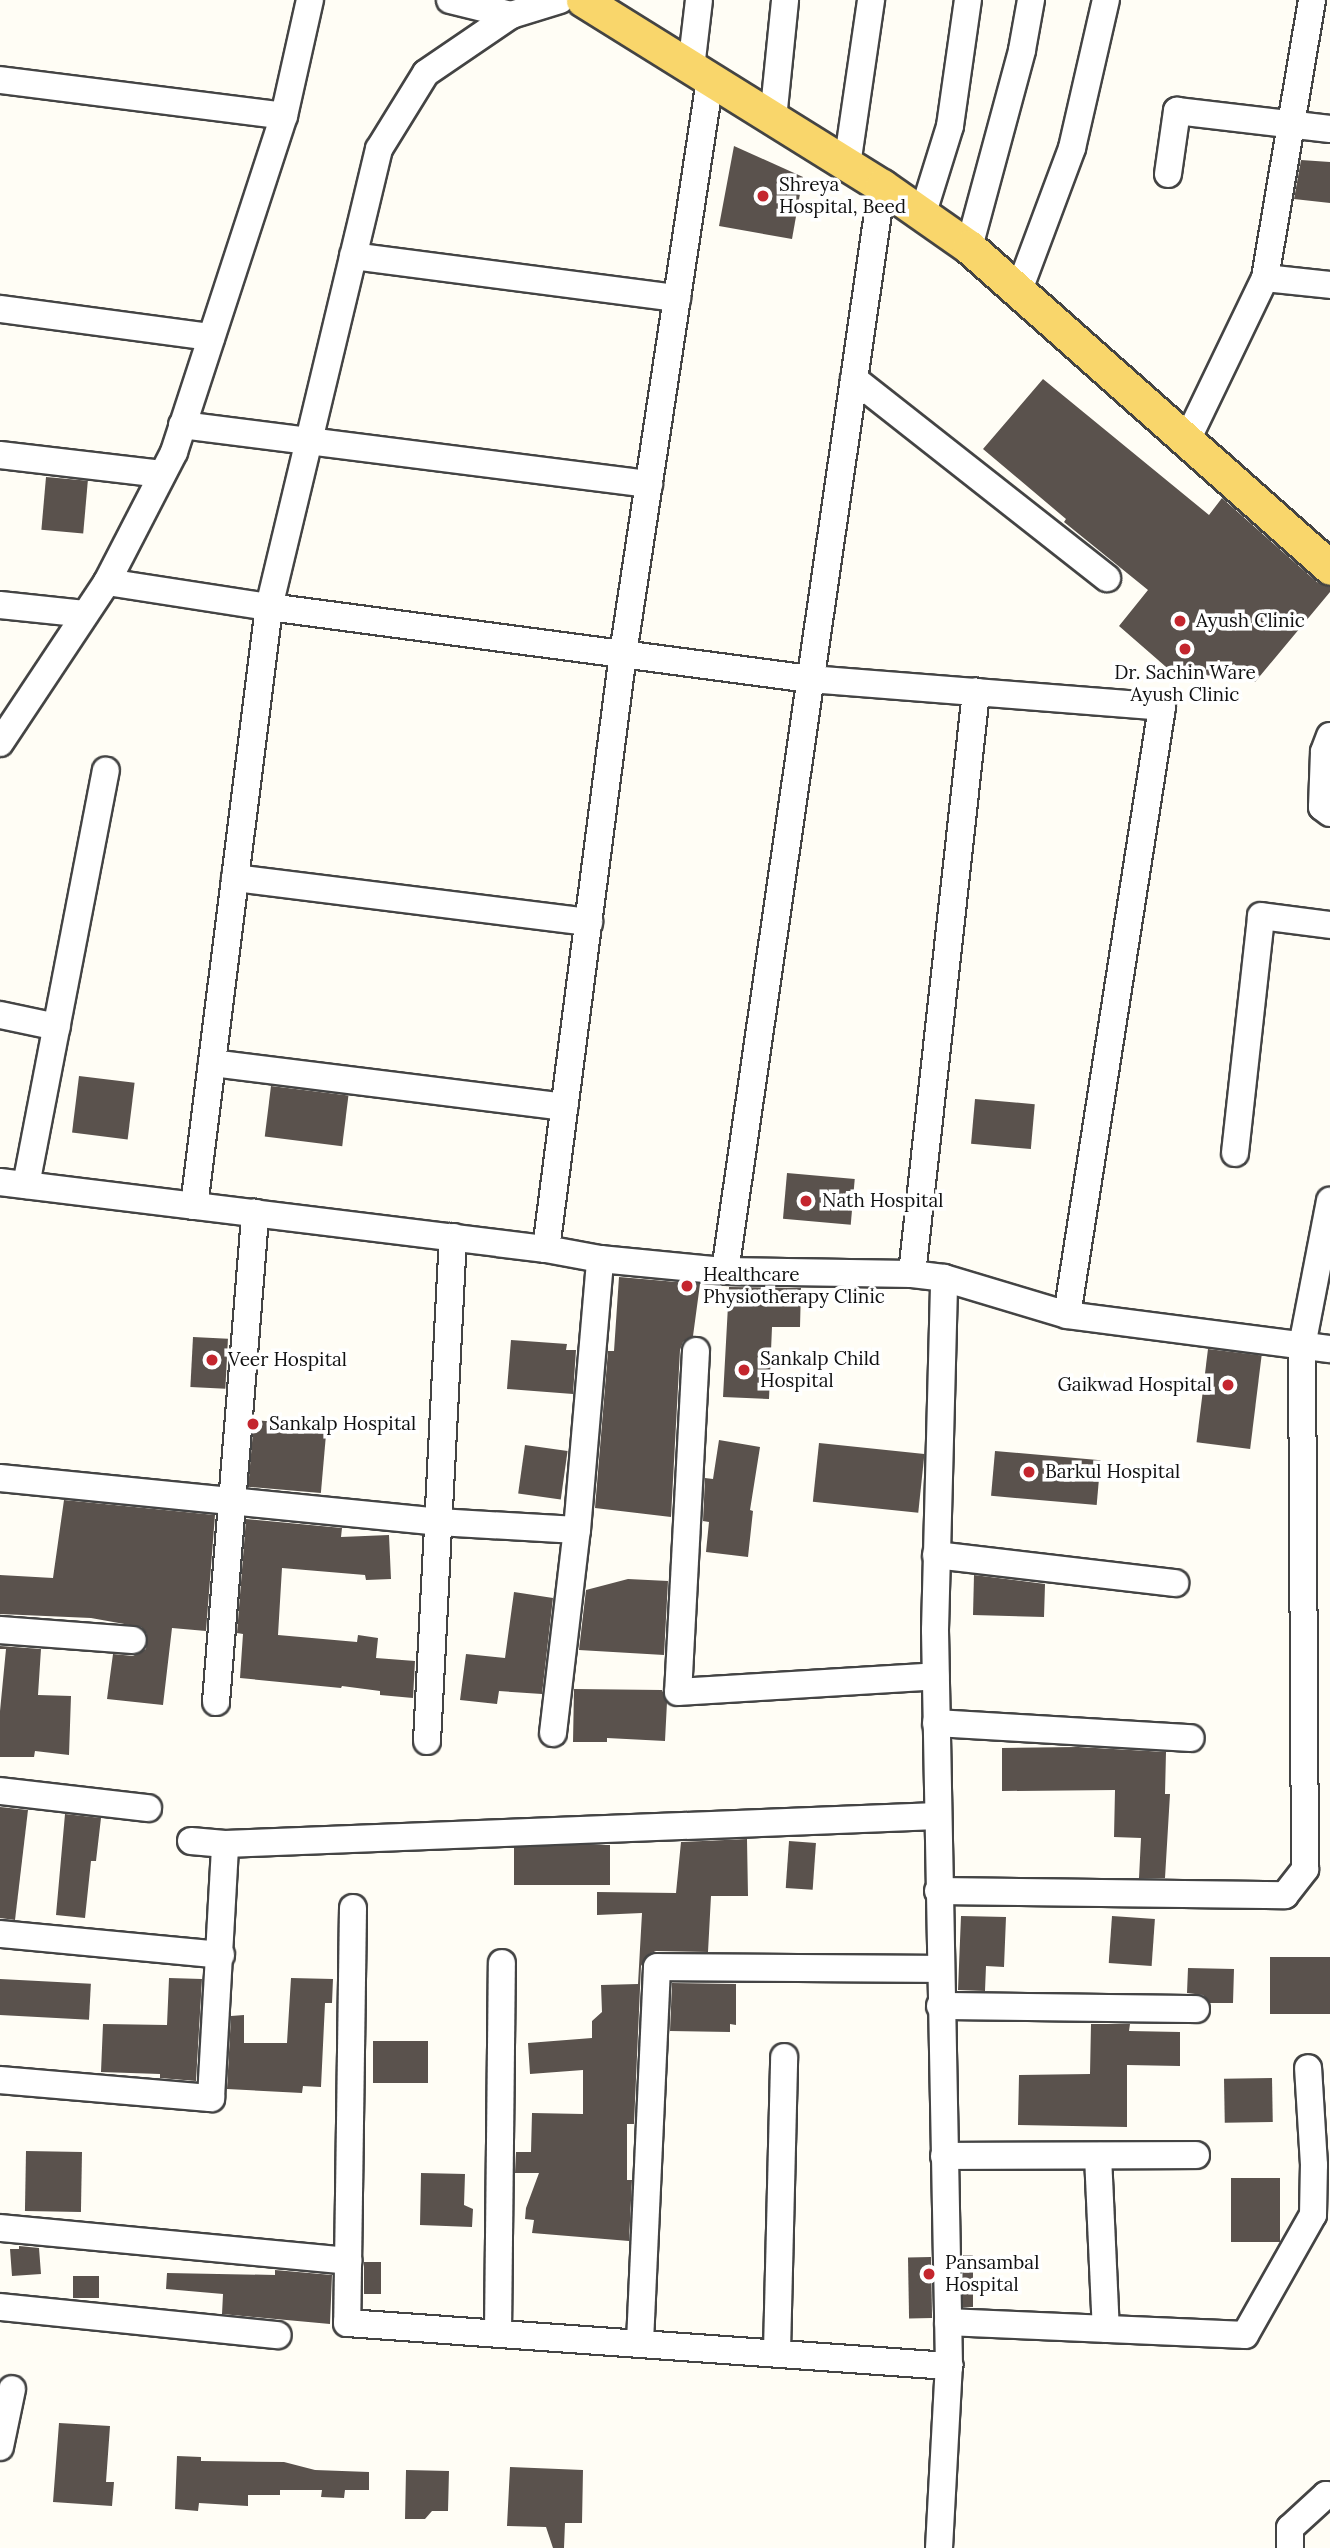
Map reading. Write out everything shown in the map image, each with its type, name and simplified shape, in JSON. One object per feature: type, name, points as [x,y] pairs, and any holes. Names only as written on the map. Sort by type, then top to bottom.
[{"type":"main road","points":[[596,4],[701,74],[882,186],[968,247],[1330,568]]},
{"type":"street","points":[[0,743],[107,582],[162,474],[183,425],[284,116],[310,0]]},
{"type":"street","points":[[450,0],[511,15]]},
{"type":"street","points":[[194,1206],[269,607],[379,149],[426,73],[511,15],[560,0]]},
{"type":"street","points":[[546,1249],[623,654],[677,298],[701,74],[699,0]]},
{"type":"street","points":[[773,119],[785,0]]},
{"type":"street","points":[[847,165],[871,0]]},
{"type":"street","points":[[922,216],[950,126],[968,0]]},
{"type":"street","points":[[968,247],[1022,50],[1031,0]]},
{"type":"street","points":[[1019,290],[1072,148],[1106,0]]},
{"type":"street","points":[[1187,440],[1265,278],[1293,125],[1312,0]]},
{"type":"street","points":[[0,80],[284,116]]},
{"type":"street","points":[[1168,174],[1177,111],[1330,130]]},
{"type":"street","points":[[725,1271],[882,186]]},
{"type":"street","points":[[353,256],[677,298]]},
{"type":"street","points":[[1265,278],[1330,285]]},
{"type":"street","points":[[0,309],[211,337]]},
{"type":"street","points":[[854,379],[1107,578]]},
{"type":"street","points":[[183,425],[649,484]]},
{"type":"street","points":[[0,455],[162,474]]},
{"type":"street","points":[[107,582],[269,607],[810,680],[1162,707],[1067,1315]]},
{"type":"street","points":[[0,606],[85,614]]},
{"type":"street","points":[[912,1275],[976,692]]},
{"type":"street","points":[[1330,736],[1324,752],[1322,807],[1330,813]]},
{"type":"street","points":[[26,1185],[106,771]]},
{"type":"street","points":[[235,878],[589,922]]},
{"type":"street","points":[[1235,1153],[1261,916],[1330,925]]},
{"type":"street","points":[[0,1014],[57,1027]]},
{"type":"street","points":[[212,1063],[564,1107]]},
{"type":"street","points":[[0,1182],[453,1237],[600,1259],[725,1271],[943,1278],[1067,1315],[1330,1349]]},
{"type":"street","points":[[938,1891],[1285,1895],[1305,1870],[1302,1346],[1330,1201]]},
{"type":"street","points":[[216,1702],[255,1213]]},
{"type":"street","points":[[427,1741],[453,1237]]},
{"type":"street","points":[[552,1733],[577,1530],[600,1259]]},
{"type":"street","points":[[939,2548],[949,2366],[936,1723],[936,1555],[943,1278]]},
{"type":"street","points":[[696,1351],[678,1692],[936,1676]]},
{"type":"street","points":[[0,1478],[438,1522],[577,1530]]},
{"type":"street","points":[[936,1555],[1175,1583]]},
{"type":"street","points":[[0,1630],[133,1640]]},
{"type":"street","points":[[936,1723],[1191,1738]]},
{"type":"street","points":[[0,1791],[148,1808]]},
{"type":"street","points":[[191,1841],[225,1844],[937,1816]]},
{"type":"street","points":[[0,2080],[211,2098],[221,1955],[225,1844]]},
{"type":"street","points":[[353,1908],[347,2323],[777,2351],[949,2366]]},
{"type":"street","points":[[0,1934],[221,1955]]},
{"type":"street","points":[[498,2333],[502,1963]]},
{"type":"street","points":[[640,2342],[657,1967],[939,1969]]},
{"type":"street","points":[[940,2006],[1196,2009]]},
{"type":"street","points":[[777,2351],[784,2057]]},
{"type":"street","points":[[948,2322],[1245,2335],[1313,2215],[1314,2165],[1308,2068]]},
{"type":"street","points":[[944,2155],[1196,2155]]},
{"type":"street","points":[[1098,2155],[1106,2329]]},
{"type":"street","points":[[0,2228],[348,2262]]},
{"type":"street","points":[[0,2307],[278,2335]]},
{"type":"street","points":[[0,2447],[12,2389]]},
{"type":"street","points":[[1290,2548],[1290,2528],[1326,2496],[1330,2496]]},
{"type":"building","points":[[734,146],[803,177],[792,239],[719,226]]},
{"type":"building","points":[[1301,160],[1330,162],[1330,203],[1294,199]]},
{"type":"building","points":[[1043,379],[1209,515],[1222,498],[1317,582],[1330,587],[1330,592],[1255,682],[1234,664],[1219,673],[1193,679],[1173,673],[1119,626],[1148,590],[1064,522],[1066,519],[983,449]]},
{"type":"building","points":[[46,477],[88,481],[83,533],[41,530]]},
{"type":"building","points":[[79,1076],[135,1083],[128,1139],[72,1133]]},
{"type":"building","points":[[271,1086],[348,1096],[342,1146],[265,1137]]},
{"type":"building","points":[[975,1099],[1035,1104],[1031,1149],[971,1144]]},
{"type":"building","points":[[787,1173],[855,1179],[851,1225],[783,1219]]},
{"type":"building","points":[[619,1277],[700,1284],[693,1336],[683,1342],[680,1350],[671,1517],[595,1508],[608,1351],[614,1351]]},
{"type":"building","points":[[729,1287],[801,1288],[800,1327],[772,1327],[769,1399],[723,1397]]},
{"type":"building","points":[[193,1337],[228,1339],[225,1389],[190,1387]]},
{"type":"building","points":[[511,1340],[567,1344],[566,1350],[576,1350],[573,1394],[507,1389]]},
{"type":"building","points":[[1208,1349],[1262,1356],[1250,1449],[1197,1442]]},
{"type":"building","points":[[254,1420],[327,1426],[321,1493],[248,1487]]},
{"type":"building","points":[[719,1440],[760,1447],[750,1510],[753,1511],[748,1557],[706,1552],[709,1522],[703,1521],[705,1478],[713,1479]]},
{"type":"building","points":[[819,1443],[924,1454],[918,1513],[813,1502]]},
{"type":"building","points":[[525,1445],[568,1451],[561,1500],[518,1494]]},
{"type":"building","points":[[995,1451],[1101,1460],[1097,1505],[991,1496]]},
{"type":"building","points":[[64,1500],[215,1515],[206,1631],[172,1628],[163,1705],[107,1699],[113,1654],[133,1656],[146,1649],[147,1634],[141,1627],[91,1618],[0,1614],[0,1575],[53,1578]]},
{"type":"building","points":[[246,1519],[342,1528],[341,1537],[389,1535],[391,1579],[366,1580],[365,1575],[282,1568],[278,1635],[357,1642],[358,1635],[378,1638],[376,1658],[415,1661],[413,1698],[380,1695],[380,1691],[342,1686],[240,1678],[243,1634],[237,1633]]},
{"type":"building","points":[[974,1575],[1045,1584],[1044,1617],[973,1615]]},
{"type":"building","points":[[628,1579],[668,1581],[664,1655],[579,1650],[586,1590]]},
{"type":"building","points":[[514,1592],[553,1598],[542,1694],[499,1691],[497,1704],[460,1700],[466,1654],[505,1658]]},
{"type":"building","points":[[0,1646],[41,1649],[38,1695],[71,1696],[69,1755],[35,1751],[34,1757],[0,1757],[0,1711],[6,1649],[0,1649]]},
{"type":"building","points":[[574,1689],[662,1690],[667,1702],[665,1741],[607,1738],[607,1742],[573,1742]]},
{"type":"building","points":[[1078,1747],[1166,1752],[1165,1794],[1170,1794],[1165,1878],[1139,1878],[1141,1838],[1114,1837],[1115,1790],[1002,1791],[1002,1748]]},
{"type":"building","points":[[0,1807],[28,1810],[15,1920],[0,1918]]},
{"type":"building","points":[[65,1814],[101,1818],[96,1861],[91,1861],[85,1918],[56,1915]]},
{"type":"building","points":[[747,1839],[748,1896],[711,1896],[708,1952],[656,1951],[649,1954],[641,1966],[634,2124],[627,2124],[627,2180],[632,2180],[629,2241],[532,2233],[534,2220],[525,2219],[526,2208],[539,2173],[515,2173],[516,2152],[531,2152],[532,2113],[583,2114],[583,2070],[530,2074],[528,2043],[592,2038],[592,2021],[602,2012],[601,1985],[638,1984],[642,1913],[597,1915],[597,1892],[676,1893],[681,1842]]},
{"type":"building","points":[[789,1841],[816,1843],[813,1890],[786,1888]]},
{"type":"building","points":[[514,1845],[610,1845],[610,1885],[514,1885]]},
{"type":"building","points":[[961,1916],[1006,1917],[1004,1967],[986,1966],[985,1991],[958,1990]]},
{"type":"building","points":[[1112,1916],[1155,1919],[1152,1966],[1109,1963]]},
{"type":"building","points":[[1270,1957],[1330,1957],[1330,2014],[1270,2014]]},
{"type":"building","points":[[1188,1968],[1234,1969],[1233,2003],[1210,2003],[1203,1995],[1187,1993]]},
{"type":"building","points":[[169,1978],[202,1979],[196,2081],[160,2078],[160,2074],[101,2072],[103,2024],[167,2025]]},
{"type":"building","points":[[291,1978],[333,1979],[332,2003],[325,2003],[321,2087],[303,2086],[302,2093],[227,2089],[231,2016],[244,2015],[244,2043],[287,2043]]},
{"type":"building","points":[[0,1979],[91,1984],[89,2020],[0,2015]]},
{"type":"building","points":[[672,1983],[736,1984],[736,2025],[730,2024],[730,2032],[670,2031]]},
{"type":"building","points":[[1091,2024],[1130,2024],[1129,2031],[1180,2032],[1180,2066],[1127,2065],[1127,2127],[1018,2125],[1019,2075],[1090,2074]]},
{"type":"building","points":[[373,2041],[428,2041],[428,2083],[373,2083]]},
{"type":"building","points":[[1272,2078],[1273,2122],[1225,2123],[1224,2079]]},
{"type":"building","points":[[26,2151],[82,2152],[81,2212],[25,2211]]},
{"type":"building","points":[[421,2173],[465,2174],[464,2205],[473,2209],[472,2227],[420,2225]]},
{"type":"building","points":[[1231,2178],[1280,2178],[1280,2242],[1231,2242]]},
{"type":"building","points":[[19,2246],[39,2248],[41,2274],[12,2276],[10,2249],[19,2249]]},
{"type":"building","points":[[963,2255],[973,2255],[973,2307],[963,2307]]},
{"type":"building","points":[[908,2257],[931,2257],[932,2318],[909,2318]]},
{"type":"building","points":[[364,2262],[381,2262],[381,2294],[364,2294]]},
{"type":"building","points":[[275,2270],[332,2275],[330,2324],[222,2314],[223,2294],[166,2289],[167,2273],[275,2275]]},
{"type":"building","points":[[73,2276],[99,2276],[99,2298],[73,2298]]},
{"type":"building","points":[[59,2423],[110,2426],[106,2482],[114,2482],[112,2506],[53,2502]]},
{"type":"building","points":[[177,2456],[201,2457],[201,2461],[284,2462],[315,2470],[369,2472],[369,2490],[345,2490],[344,2498],[321,2497],[322,2490],[280,2490],[280,2495],[248,2495],[248,2506],[199,2503],[198,2511],[175,2509]]},
{"type":"building","points":[[510,2467],[583,2470],[582,2523],[565,2523],[564,2548],[553,2548],[546,2527],[507,2526]]},
{"type":"building","points":[[406,2470],[449,2471],[448,2511],[432,2511],[425,2519],[405,2519]]},
{"type":"place","name":"Shreya Hospital, Beed","points":[[763,196]]},
{"type":"place","name":"Ayush Clinic","points":[[1180,621]]},
{"type":"place","name":"Dr. Sachin Ware Ayush Clinic","points":[[1185,649]]},
{"type":"place","name":"Nath Hospital","points":[[806,1201]]},
{"type":"place","name":"Healthcare Physiotherapy Clinic","points":[[687,1286]]},
{"type":"place","name":"Veer Hospital","points":[[212,1360]]},
{"type":"place","name":"Sankalp Child Hospital","points":[[744,1370]]},
{"type":"place","name":"Gaikwad Hospital","points":[[1228,1385]]},
{"type":"place","name":"Sankalp Hospital","points":[[253,1424]]},
{"type":"place","name":"Barkul Hospital","points":[[1029,1472]]},
{"type":"place","name":"Pansambal Hospital","points":[[929,2274]]}]
